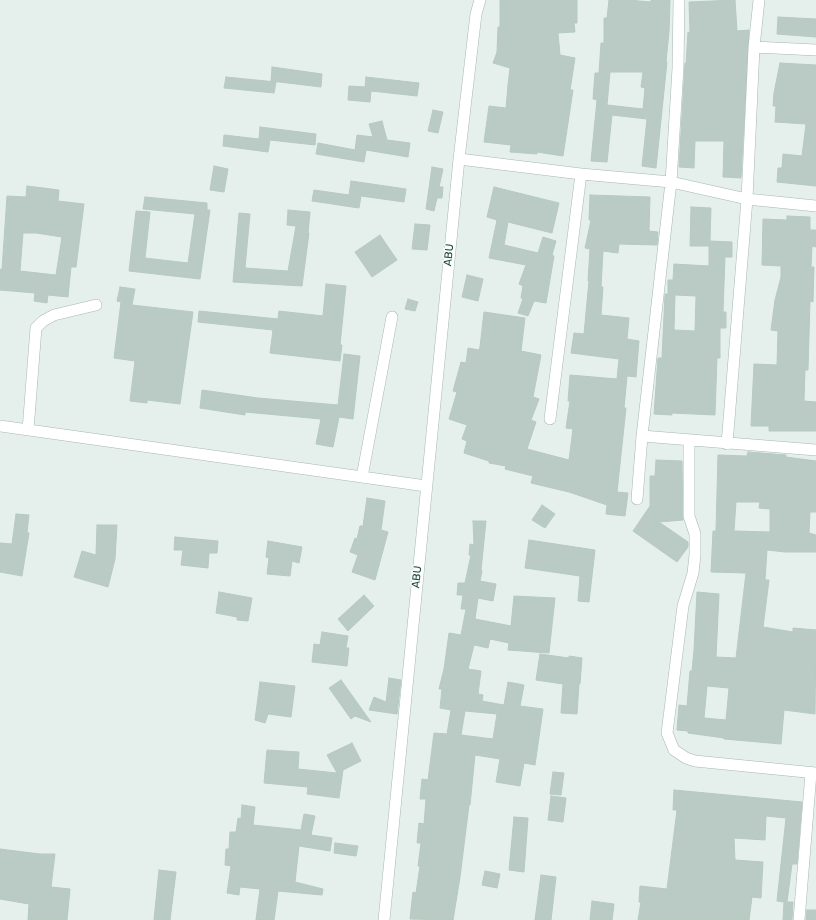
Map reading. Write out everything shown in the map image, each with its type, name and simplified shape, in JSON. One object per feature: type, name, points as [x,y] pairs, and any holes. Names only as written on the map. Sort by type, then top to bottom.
[{"type":"street","name":"ABU","points":[[384,920],[451,235],[476,14],[480,0]]},
{"type":"street","points":[[637,499],[642,436],[670,182],[678,68],[679,0]]},
{"type":"street","points":[[727,444],[747,199],[754,47],[759,0]]},
{"type":"street","points":[[754,47],[816,50]]},
{"type":"street","points":[[459,159],[580,174],[670,182],[747,199],[816,206]]},
{"type":"street","points":[[550,419],[580,174]]},
{"type":"street","points":[[28,430],[36,328],[43,321],[54,315],[96,305]]},
{"type":"street","points":[[362,477],[392,317]]},
{"type":"street","points":[[0,426],[426,486]]},
{"type":"street","points":[[642,436],[816,450]]},
{"type":"street","points":[[689,440],[689,516],[694,534],[695,555],[692,573],[683,606],[667,733],[674,750],[686,758],[695,761],[813,773],[799,920]]},
{"type":"building","points":[[500,0],[577,0],[577,23],[574,23],[575,32],[558,33],[560,55],[575,58],[570,90],[573,90],[563,156],[537,152],[537,154],[510,152],[511,145],[484,142],[489,106],[506,108],[510,68],[493,63],[497,52],[498,27],[500,27]]},
{"type":"building","points":[[609,0],[651,2],[651,0],[670,0],[667,62],[656,168],[642,166],[647,119],[612,115],[607,162],[591,161],[597,100],[593,99],[595,73],[599,73],[601,43],[604,43],[604,18],[607,18]],"holes":[[[610,72],[643,72],[641,87],[645,88],[643,109],[607,105]]]},
{"type":"building","points":[[735,0],[737,31],[749,30],[741,178],[723,177],[724,141],[695,141],[694,168],[679,167],[685,63],[686,64],[688,32],[690,33],[689,2]]},
{"type":"building","points":[[778,17],[816,19],[816,37],[777,34]]},
{"type":"building","points":[[780,63],[816,65],[816,186],[777,182],[778,168],[782,168],[783,154],[802,156],[806,124],[775,122],[776,106],[773,106],[774,93]]},
{"type":"building","points":[[272,67],[322,74],[321,87],[271,81]]},
{"type":"building","points":[[226,77],[276,82],[274,93],[224,88]]},
{"type":"building","points":[[366,77],[419,83],[417,96],[371,91],[370,102],[348,100],[349,86],[365,87]]},
{"type":"building","points":[[433,110],[443,112],[438,133],[428,131]]},
{"type":"building","points":[[382,121],[387,140],[410,143],[408,157],[366,150],[364,162],[316,154],[318,143],[355,150],[357,135],[373,137],[369,124]]},
{"type":"building","points":[[260,127],[316,134],[315,145],[270,140],[268,152],[223,146],[224,135],[259,139]]},
{"type":"building","points":[[214,166],[228,169],[224,192],[210,190]]},
{"type":"building","points":[[432,167],[443,169],[439,187],[443,187],[442,198],[437,198],[434,211],[426,209]]},
{"type":"building","points":[[351,181],[406,189],[404,202],[361,196],[359,208],[312,201],[314,190],[349,195]]},
{"type":"building","points":[[27,186],[59,190],[58,201],[84,204],[76,267],[71,267],[68,297],[48,295],[47,303],[34,301],[35,293],[0,290],[0,269],[2,270],[7,196],[26,197]],"holes":[[[23,233],[36,233],[62,237],[56,275],[20,271]]]},
{"type":"building","points":[[494,187],[559,203],[552,233],[508,222],[504,245],[538,253],[543,237],[556,241],[552,255],[554,256],[546,303],[534,301],[528,316],[518,313],[523,299],[521,298],[523,286],[519,284],[526,265],[489,258],[497,220],[487,217]]},
{"type":"building","points":[[590,195],[650,197],[649,231],[658,232],[657,245],[619,244],[618,253],[603,251],[601,315],[629,318],[627,339],[639,341],[636,377],[627,376],[624,408],[626,408],[617,492],[628,493],[625,516],[606,514],[607,505],[569,492],[531,483],[533,476],[505,469],[506,466],[489,463],[489,461],[464,453],[467,441],[462,439],[467,425],[449,419],[457,392],[453,391],[461,362],[466,363],[468,348],[479,350],[480,347],[484,312],[525,318],[521,351],[541,355],[533,397],[539,399],[531,420],[536,422],[527,449],[569,460],[573,429],[566,428],[570,401],[568,401],[570,375],[617,379],[619,359],[571,353],[574,333],[584,334],[589,281],[590,249],[585,248],[591,220],[589,220]]},
{"type":"building","points":[[145,197],[207,203],[207,210],[210,210],[200,279],[129,271],[136,211],[150,212],[145,258],[188,263],[195,214],[143,209]]},
{"type":"building","points":[[691,207],[711,208],[710,241],[732,242],[732,257],[725,257],[723,312],[726,312],[726,328],[720,328],[720,358],[717,358],[715,415],[672,413],[672,415],[654,414],[658,358],[662,358],[665,294],[668,294],[668,280],[673,280],[674,264],[709,266],[709,246],[690,246]],"holes":[[[675,295],[696,296],[695,331],[674,330]]]},
{"type":"building","points":[[288,210],[310,212],[309,233],[302,286],[233,282],[239,213],[250,214],[245,268],[288,271],[296,226],[287,225]]},
{"type":"building","points":[[787,216],[810,217],[810,230],[816,230],[816,247],[812,246],[811,267],[814,267],[813,302],[810,301],[808,370],[805,370],[804,401],[816,402],[816,431],[769,431],[769,426],[751,426],[754,364],[777,365],[778,331],[771,330],[775,300],[781,277],[781,266],[762,265],[763,219],[787,220]]},
{"type":"building","points":[[415,224],[430,225],[427,250],[412,249]]},
{"type":"building","points":[[380,235],[397,260],[372,277],[355,252]]},
{"type":"building","points":[[467,275],[483,279],[478,301],[462,297]]},
{"type":"building","points":[[326,284],[346,286],[340,345],[342,345],[340,361],[270,353],[273,330],[198,322],[199,311],[278,319],[279,311],[323,316]]},
{"type":"building","points":[[120,287],[135,289],[132,305],[193,312],[180,404],[147,400],[147,403],[130,401],[135,361],[114,358],[121,302],[117,301]]},
{"type":"building","points":[[408,299],[418,302],[415,311],[405,309]]},
{"type":"building","points":[[344,354],[360,356],[353,419],[339,417],[333,447],[316,444],[321,419],[245,412],[245,415],[200,408],[202,390],[258,398],[338,405]]},
{"type":"building","points":[[748,452],[786,455],[786,457],[816,461],[816,512],[810,512],[809,533],[816,535],[816,552],[785,552],[767,550],[765,580],[769,580],[763,627],[793,632],[793,628],[816,630],[815,714],[784,710],[781,744],[724,739],[677,730],[679,705],[687,706],[690,671],[692,671],[694,650],[697,592],[719,594],[716,657],[736,658],[746,573],[711,572],[713,531],[716,531],[718,455],[747,456]],"holes":[[[736,502],[760,502],[759,508],[770,509],[770,532],[734,531]],[[707,686],[729,688],[726,720],[704,718]]]},
{"type":"building","points":[[656,460],[682,461],[683,520],[659,522],[688,542],[688,547],[677,562],[633,531],[650,506],[650,476],[655,476]]},
{"type":"building","points":[[367,498],[385,501],[381,530],[388,532],[375,580],[352,572],[358,555],[350,552],[355,538],[357,539],[360,526],[363,526]]},
{"type":"building","points":[[542,505],[555,514],[545,528],[532,520]]},
{"type":"building","points":[[16,514],[29,515],[27,532],[29,533],[22,576],[0,572],[0,543],[12,544]]},
{"type":"building","points":[[473,521],[486,521],[480,581],[496,584],[493,601],[478,598],[475,619],[511,626],[514,596],[555,598],[549,653],[508,650],[509,643],[490,639],[488,648],[474,645],[468,669],[481,671],[478,694],[483,695],[482,701],[504,705],[508,682],[524,685],[520,706],[543,709],[535,765],[524,763],[520,786],[496,782],[500,759],[475,755],[470,805],[453,920],[410,919],[413,892],[416,893],[420,866],[418,866],[421,843],[417,843],[419,823],[424,824],[426,799],[420,799],[422,779],[428,780],[434,733],[447,734],[451,710],[440,708],[442,689],[439,689],[444,669],[449,633],[461,635],[466,609],[461,609],[463,595],[457,595],[458,583],[465,583],[471,555],[469,555],[470,544],[474,545]],"holes":[[[465,711],[497,714],[493,739],[461,735]]]},
{"type":"building","points":[[97,525],[117,525],[115,559],[108,587],[74,577],[82,551],[96,555]]},
{"type":"building","points":[[175,537],[218,541],[217,553],[209,553],[208,568],[181,565],[183,550],[174,550]]},
{"type":"building","points":[[529,540],[595,550],[589,602],[578,601],[580,576],[525,568]]},
{"type":"building","points":[[268,541],[302,547],[299,563],[292,561],[290,576],[267,574],[269,558],[266,557]]},
{"type":"building","points":[[219,592],[252,598],[248,621],[237,620],[237,617],[216,613]]},
{"type":"building","points":[[364,595],[374,606],[348,631],[338,619]]},
{"type":"building","points":[[322,632],[348,636],[346,648],[349,648],[347,666],[312,662],[314,644],[320,645]]},
{"type":"building","points":[[540,654],[569,658],[569,656],[582,658],[577,714],[561,713],[563,684],[536,680]]},
{"type":"building","points":[[389,678],[401,680],[397,714],[369,710],[374,697],[386,702]]},
{"type":"building","points":[[341,680],[371,722],[355,716],[351,719],[329,688]]},
{"type":"building","points":[[260,682],[295,686],[291,717],[268,714],[265,723],[255,720]]},
{"type":"building","points":[[352,743],[361,761],[343,770],[339,798],[307,794],[308,787],[264,783],[267,750],[299,752],[298,769],[337,773],[327,755]]},
{"type":"building","points":[[553,772],[564,773],[561,795],[550,794]]},
{"type":"building","points":[[674,790],[802,802],[797,864],[792,864],[787,902],[793,902],[792,920],[783,920],[784,902],[777,901],[786,818],[766,816],[765,840],[734,838],[735,860],[763,862],[761,898],[752,897],[749,920],[638,920],[641,902],[639,902],[640,886],[667,889],[677,810],[673,810]]},
{"type":"building","points":[[551,796],[566,798],[563,822],[548,820]]},
{"type":"building","points":[[242,805],[255,807],[253,825],[301,830],[304,814],[315,816],[311,835],[332,838],[330,851],[299,846],[295,882],[323,889],[322,895],[278,891],[274,920],[256,920],[260,889],[240,887],[239,895],[227,893],[231,866],[225,865],[226,849],[229,849],[230,832],[236,832],[238,818],[241,819]]},
{"type":"building","points":[[514,817],[528,818],[524,872],[509,870]]},
{"type":"building","points":[[335,843],[358,846],[356,856],[334,853]]},
{"type":"building","points":[[0,849],[40,854],[55,854],[51,887],[70,889],[67,920],[28,920],[29,904],[0,899]]},
{"type":"building","points":[[159,870],[176,872],[170,920],[154,920]]},
{"type":"building","points":[[485,871],[500,874],[497,888],[482,885]]},
{"type":"building","points":[[541,875],[556,877],[551,920],[535,920]]},
{"type":"building","points":[[592,901],[614,904],[612,920],[590,920]]},
{"type":"building","points":[[807,910],[816,910],[816,920],[806,920]]}]
